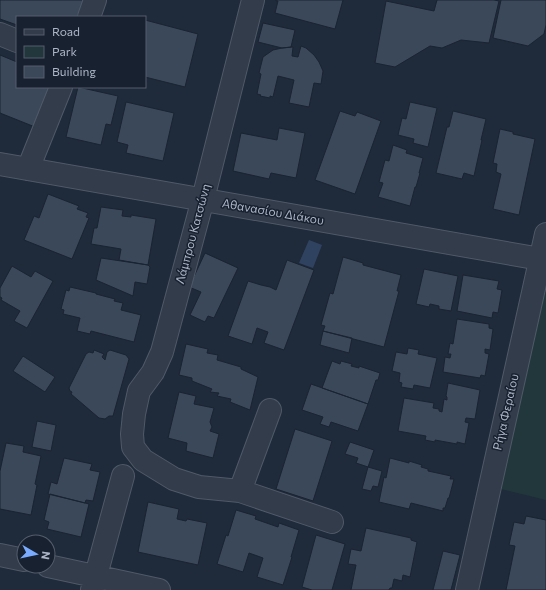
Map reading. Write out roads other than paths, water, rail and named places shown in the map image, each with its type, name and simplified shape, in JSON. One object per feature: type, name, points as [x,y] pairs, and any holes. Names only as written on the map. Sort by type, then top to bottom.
[{"type":"street","points":[[89,16],[95,0]]},
{"type":"street","name":"Λάμπρου Κατσώνη","points":[[240,491],[198,487],[174,479],[143,460],[133,447],[132,434],[134,414],[139,391],[153,372],[162,352],[203,199],[253,0]]},
{"type":"street","points":[[0,34],[16,41]]},
{"type":"street","points":[[28,169],[62,88]]},
{"type":"street","name":"Αθανασίου Διάκου","points":[[0,164],[543,260]]},
{"type":"street","name":"Ρήγα Φεραίου","points":[[466,590],[543,260],[546,234]]},
{"type":"street","points":[[270,410],[240,491],[332,522]]},
{"type":"street","points":[[94,583],[123,476]]},
{"type":"street","points":[[0,555],[16,558]]},
{"type":"street","points":[[56,569],[94,583],[158,590]]},
{"type":"water","points":[[309,240],[322,245],[313,268],[299,263]]}]
